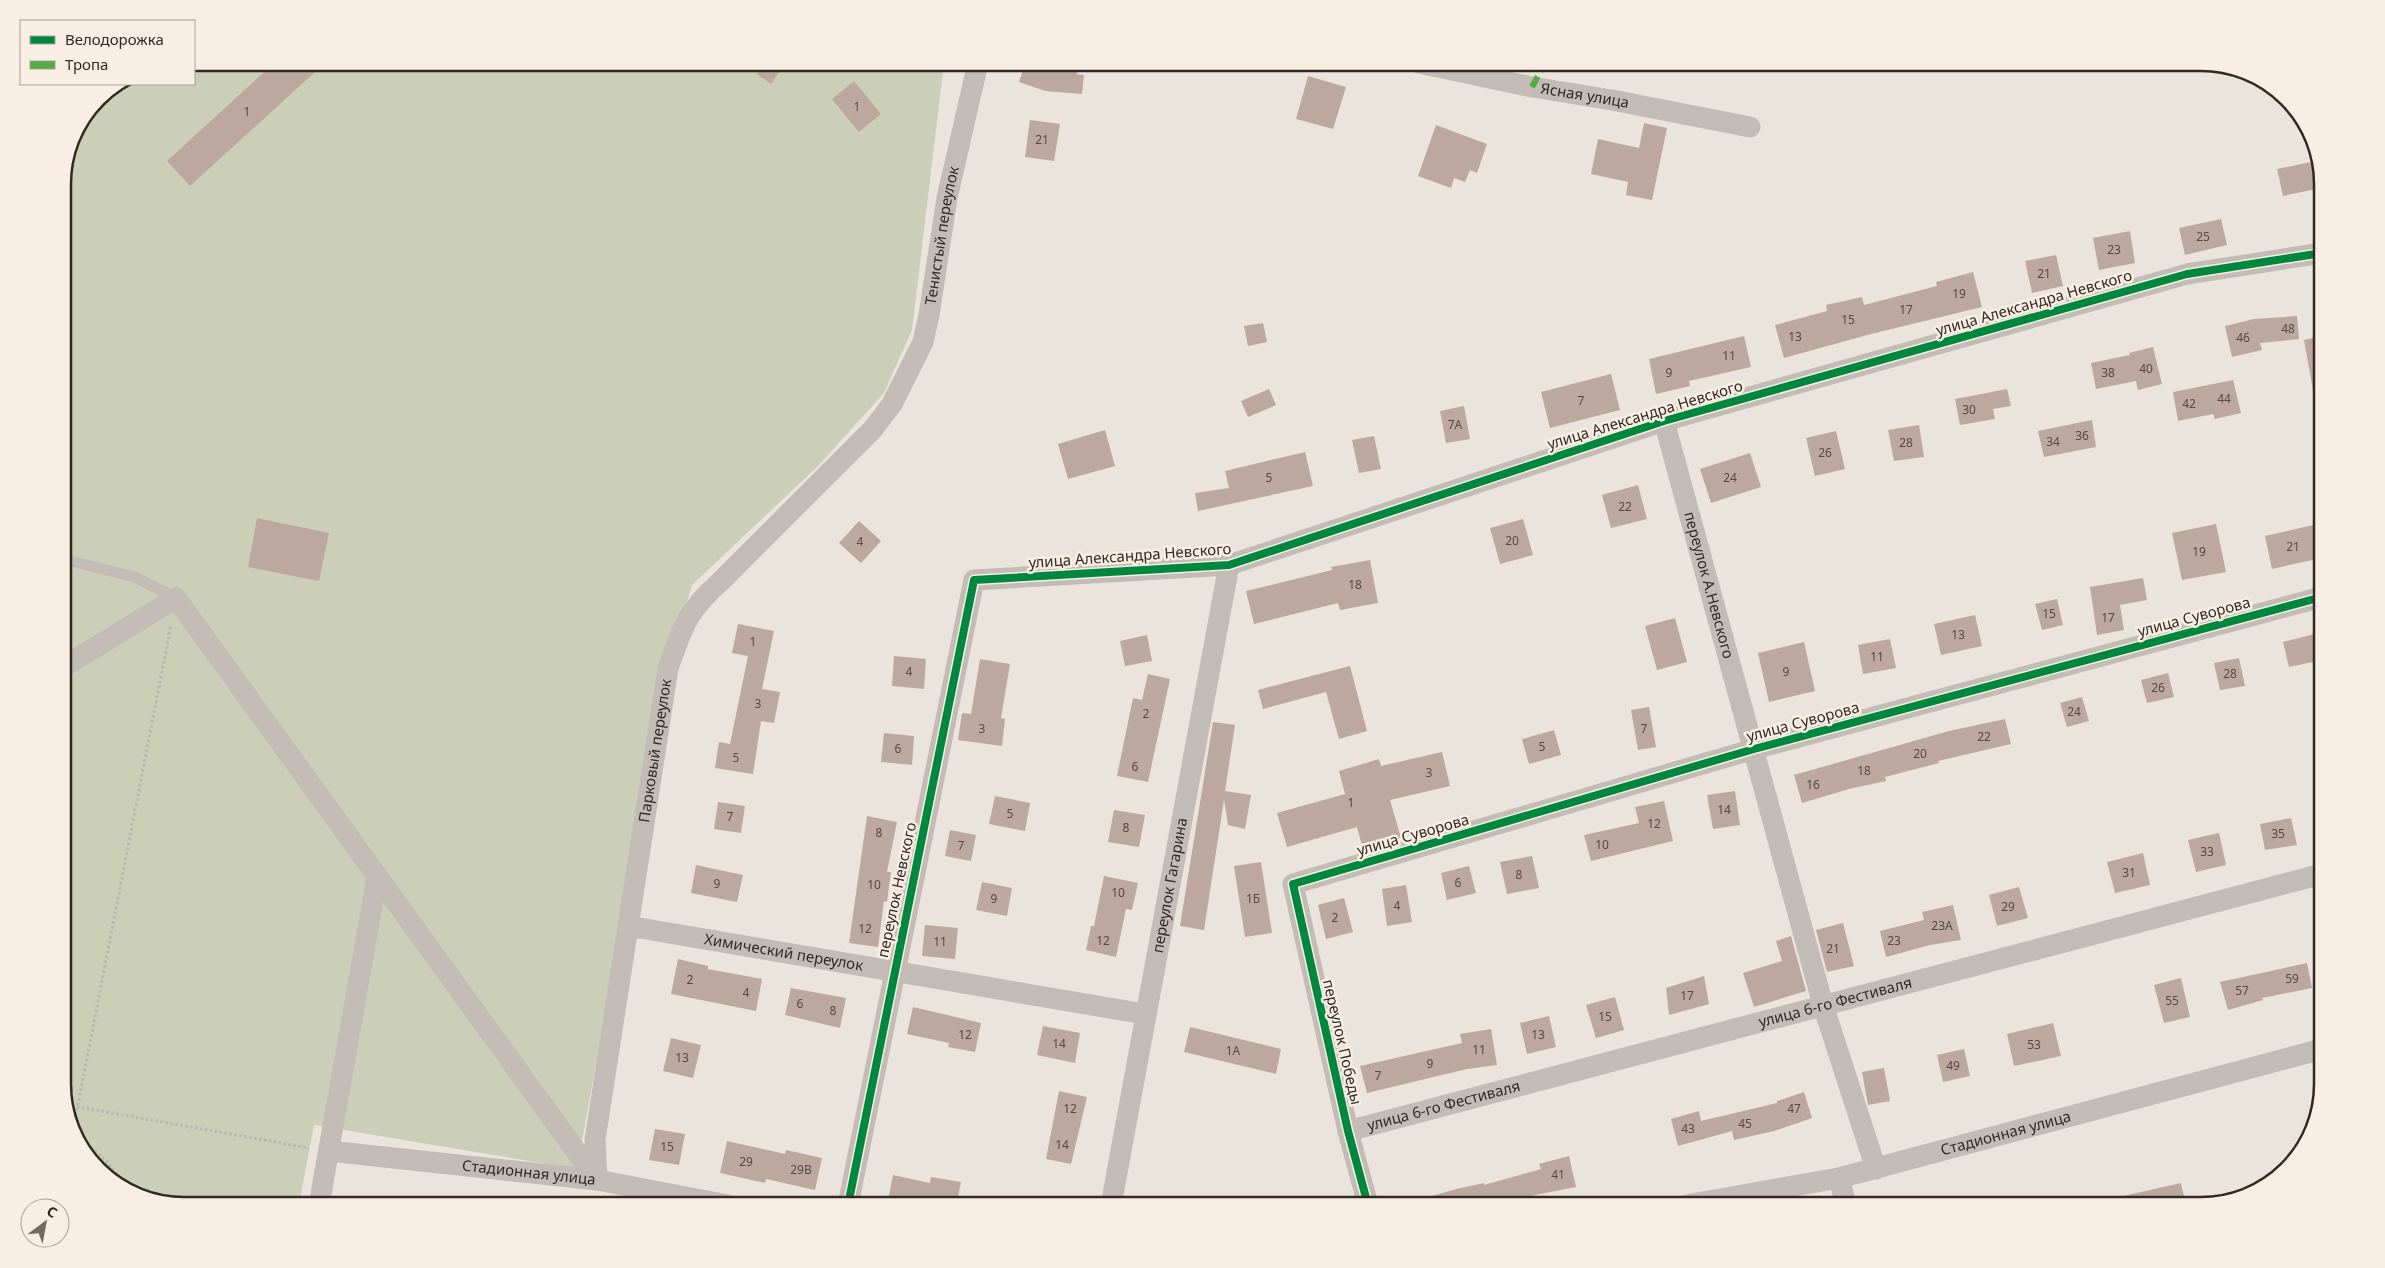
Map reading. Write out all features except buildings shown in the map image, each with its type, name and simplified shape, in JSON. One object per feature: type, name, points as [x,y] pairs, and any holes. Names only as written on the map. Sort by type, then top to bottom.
[{"type":"street","name":"Тенистый переулок","points":[[892,404],[923,342],[948,198],[976,71]]},
{"type":"street","name":"Ясная улица","points":[[1460,71],[1532,87],[1612,100],[1750,127]]},
{"type":"street","name":"улица Александра Невского","points":[[974,580],[1229,565],[1664,421],[2187,274],[2314,254]]},
{"type":"street","name":"Парковый переулок","points":[[597,1180],[595,1140],[668,668],[685,621],[699,600],[720,582],[874,429],[892,404]]},
{"type":"street","name":"переулок А.Невского","points":[[1664,421],[1823,1005],[1876,1168]]},
{"type":"street","name":"переулок Гагарина","points":[[1113,1197],[1229,565]]},
{"type":"street","name":"переулок Невского","points":[[850,1197],[974,580]]},
{"type":"street","points":[[71,662],[176,598],[597,1180]]},
{"type":"street","name":"улица Суворова","points":[[1293,884],[1754,749],[2314,599]]},
{"type":"street","name":"улица 6-го Фестиваля","points":[[1348,1131],[2314,876]]},
{"type":"street","points":[[321,1197],[377,878]]},
{"type":"street","name":"переулок Победы","points":[[1293,884],[1348,1131],[1366,1197]]},
{"type":"street","name":"Химический переулок","points":[[628,926],[1145,1014]]},
{"type":"street","name":"Стадионная улица","points":[[1737,1197],[1839,1178],[2314,1051]]},
{"type":"street","name":"Стадионная улица","points":[[329,1151],[597,1180],[683,1197]]},
{"type":"street","points":[[1839,1178],[1844,1197]]},
{"type":"lane","points":[[71,561],[135,577],[176,598]]},
{"type":"path","points":[[76,1115],[176,598]]},
{"type":"path","points":[[73,1106],[329,1151]]},
{"type":"path","points":[[91,1149],[107,1160],[116,1174]]},
{"type":"green space","points":[[195,71],[943,71],[912,330],[884,393],[817,467],[692,585],[668,665],[577,1169],[314,1125],[300,1197],[176,1197],[148,1191],[121,1178],[110,1169],[90,1147],[77,1120],[73,1106],[71,1092],[71,176],[75,155],[90,121],[104,104],[128,86],[195,85]]},
{"type":"marked path","points":[[1532,87],[1541,71]]},
{"type":"cycle path","points":[[850,1197],[974,580],[1229,565],[1664,421],[2187,274],[2314,254]]},
{"type":"cycle path","points":[[1366,1197],[1348,1131],[1293,884],[1754,749],[2314,599]]}]
